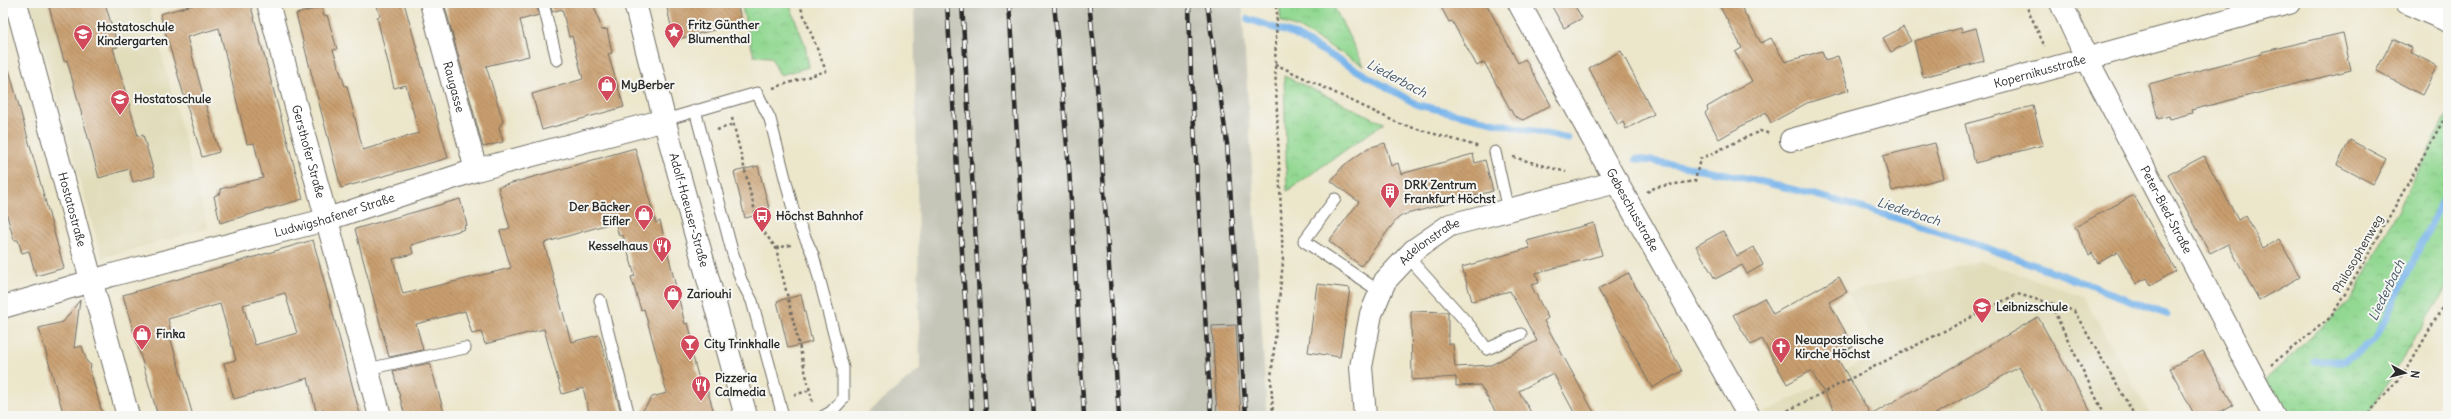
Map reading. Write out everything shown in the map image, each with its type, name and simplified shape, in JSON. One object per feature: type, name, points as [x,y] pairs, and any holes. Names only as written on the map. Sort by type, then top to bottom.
[{"type":"street","name":"Hostatostraße","points":[[16,3],[128,416]]},
{"type":"street","name":"Gersthofer Straße","points":[[268,3],[325,220],[380,416]]},
{"type":"street","name":"Raugasse","points":[[431,3],[476,170]]},
{"type":"street","name":"Adolf-Haeuser-Straße","points":[[635,3],[665,120],[746,416]]},
{"type":"street","name":"Gebeschusstraße","points":[[1519,3],[1749,416]]},
{"type":"street","name":"Peter-Bied-Straße","points":[[2060,3],[2086,59],[2274,416]]},
{"type":"street","name":"Kopernikusstraße","points":[[1790,140],[2289,3]]},
{"type":"street","points":[[2407,3],[2448,21]]},
{"type":"street","name":"Ludwigshafener Straße","points":[[3,307],[91,281],[325,220],[476,170],[665,120]]},
{"type":"street","name":"Adelonstraße","points":[[1365,416],[1361,367],[1371,314],[1379,291],[1385,281],[1408,257],[1450,225],[1508,210],[1623,191]]},
{"type":"lane","points":[[543,3],[557,60]]},
{"type":"lane","points":[[665,120],[757,93],[770,119],[794,213],[813,255],[842,368],[843,399],[831,412],[824,416]]},
{"type":"lane","points":[[695,110],[740,280],[752,301],[783,416]]},
{"type":"lane","points":[[1495,152],[1508,210]]},
{"type":"lane","points":[[1335,198],[1304,241],[1379,291]]},
{"type":"lane","points":[[1408,257],[1470,326],[1487,349],[1521,334]]},
{"type":"lane","points":[[600,300],[629,416]]},
{"type":"lane","points":[[367,369],[465,348]]},
{"type":"path","points":[[757,93],[826,71],[799,3]]},
{"type":"path","points":[[1273,416],[1271,378],[1283,262],[1275,64],[1277,12],[1275,3]]},
{"type":"path","points":[[2025,3],[2054,68]]},
{"type":"path","points":[[1275,64],[1400,124],[1571,173]]},
{"type":"path","name":"Philosophenweg","points":[[2254,379],[2331,317],[2356,276],[2448,112]]},
{"type":"path","points":[[732,117],[758,224],[776,248],[814,407]]},
{"type":"path","points":[[714,130],[734,124]]},
{"type":"path","points":[[1623,191],[1695,181],[1700,159],[1760,131],[1790,140]]},
{"type":"path","points":[[776,248],[794,244]]},
{"type":"path","points":[[1778,416],[2017,294],[2074,311],[2135,416]]},
{"type":"path","points":[[2363,416],[2369,413],[2408,368],[2448,297]]},
{"type":"path","points":[[2050,303],[2105,416]]},
{"type":"path","points":[[792,396],[810,390]]},
{"type":"shaded area","name":"Hostatoschule","points":[[31,3],[148,3],[208,228],[102,258]]},
{"type":"shaded area","points":[[914,3],[1242,3],[1267,416],[863,416],[920,369]]},
{"type":"shaded area","name":"Leibnizschule","points":[[1979,261],[2083,296],[2151,416],[1765,416],[1763,414],[1879,352],[1847,292]]},
{"type":"green space","points":[[741,3],[789,3],[805,45],[809,67],[780,75],[771,57],[754,56]]},
{"type":"green space","points":[[1279,3],[1332,3],[1364,66],[1298,28],[1281,22]]},
{"type":"green space","points":[[1284,76],[1384,123],[1287,191]]},
{"type":"green space","points":[[2448,112],[2448,285],[2369,413],[2363,416],[2283,416],[2263,382],[2353,298]]},
{"type":"building","points":[[48,3],[105,3],[118,47],[113,48],[138,136],[143,135],[155,176],[133,182],[129,169],[99,178],[67,60],[64,61]]},
{"type":"building","points":[[200,3],[250,3],[303,199],[220,223],[214,196],[221,193],[220,189],[263,178],[254,143],[247,144],[219,28],[187,37],[219,152],[202,157],[160,14]]},
{"type":"building","points":[[376,3],[404,3],[448,158],[341,188],[296,14],[322,7],[324,16],[327,15],[337,49],[333,50],[345,86],[347,86],[363,150],[419,133],[406,85],[394,88],[377,17],[380,16]]},
{"type":"building","points":[[444,3],[536,3],[539,15],[520,20],[529,56],[486,66],[503,121],[499,127],[503,142],[483,147]]},
{"type":"building","points":[[550,3],[593,3],[602,30],[607,29],[612,53],[608,54],[624,107],[542,130],[532,94],[583,79],[572,36],[569,37],[562,9],[552,12]]},
{"type":"building","points":[[666,3],[737,3],[742,23],[674,40]]},
{"type":"building","points":[[1439,3],[1486,3],[1518,63],[1525,59],[1551,105],[1523,120],[1514,116],[1484,62],[1477,66],[1452,21],[1449,22]]},
{"type":"building","points":[[1550,3],[1573,3],[1582,18],[1564,28]]},
{"type":"building","points":[[1718,3],[1739,3],[1761,43],[1771,38],[1785,62],[1822,51],[1825,60],[1838,56],[1849,90],[1807,103],[1771,123],[1766,112],[1719,139],[1705,113],[1708,110],[1707,107],[1752,81],[1735,52],[1742,48]]},
{"type":"building","points":[[1903,27],[1911,41],[1891,52],[1883,38]]},
{"type":"building","points":[[1961,28],[1962,32],[1976,28],[1984,61],[1923,77],[1914,41]]},
{"type":"building","points":[[2343,33],[2351,70],[2191,110],[2192,113],[2170,119],[2169,116],[2158,119],[2149,84],[2261,54],[2261,52]]},
{"type":"building","points":[[2393,39],[2412,48],[2410,52],[2437,66],[2422,95],[2376,71]]},
{"type":"building","points":[[1621,51],[1654,114],[1626,129],[1623,122],[1618,125],[1589,68]]},
{"type":"building","points":[[9,70],[64,268],[36,276],[29,251],[22,253],[18,240],[14,240],[3,202],[3,71]]},
{"type":"building","points":[[2033,106],[2043,145],[1975,163],[1965,124]]},
{"type":"building","points":[[2350,140],[2386,159],[2373,184],[2337,165]]},
{"type":"building","name":"DRK Zentrum Frankfurt Höchst","points":[[1385,143],[1391,166],[1398,163],[1401,174],[1473,154],[1475,163],[1485,160],[1493,191],[1403,215],[1397,219],[1361,266],[1329,241],[1359,202],[1331,181],[1343,166],[1368,148]]},
{"type":"building","points":[[1935,143],[1944,178],[1892,191],[1883,156]]},
{"type":"building","points":[[635,148],[656,223],[660,221],[685,324],[688,323],[695,349],[691,350],[700,383],[705,382],[715,416],[639,416],[652,397],[667,393],[644,309],[641,310],[631,277],[635,276],[623,235],[619,236],[615,222],[544,243],[571,342],[599,335],[622,416],[590,416],[583,388],[562,394],[544,329],[485,344],[481,332],[472,334],[465,311],[416,324],[423,350],[389,357],[355,229],[460,199],[467,225],[464,226],[465,229],[411,245],[413,254],[393,259],[403,294],[511,268],[500,231],[510,228],[498,187]]},
{"type":"building","points":[[2204,156],[2238,220],[2246,216],[2263,248],[2279,239],[2300,277],[2259,300],[2228,244],[2210,253],[2168,175]]},
{"type":"building","points":[[758,166],[770,212],[745,218],[734,172]]},
{"type":"building","points":[[2134,195],[2176,271],[2151,285],[2147,278],[2136,284],[2118,252],[2098,263],[2092,253],[2089,255],[2075,227]]},
{"type":"building","points":[[1594,223],[1602,255],[1536,273],[1539,283],[1531,285],[1548,318],[1544,321],[1596,416],[1576,416],[1553,373],[1519,391],[1533,416],[1498,416],[1480,385],[1456,386],[1456,377],[1412,380],[1411,311],[1448,312],[1448,344],[1453,344],[1455,367],[1491,365],[1537,341],[1510,291],[1472,301],[1462,267],[1530,248],[1527,241]]},
{"type":"building","points":[[1723,231],[1737,256],[1754,247],[1763,265],[1747,274],[1742,265],[1715,279],[1696,246]]},
{"type":"building","points":[[313,240],[360,414],[351,416],[325,416],[323,409],[316,411],[308,378],[234,399],[224,363],[236,360],[220,304],[168,319],[171,332],[169,333],[193,416],[158,416],[123,295]],"holes":[[[285,293],[297,333],[255,345],[243,305]]]},
{"type":"building","points":[[1628,273],[1682,371],[1652,388],[1598,289]]},
{"type":"building","points":[[1839,277],[1847,292],[1829,302],[1853,346],[1836,356],[1871,415],[2038,317],[2093,416],[2046,416],[2019,367],[1932,416],[1838,416],[1811,371],[1787,384],[1762,339],[1751,345],[1733,315],[1764,298],[1773,314]]},
{"type":"building","points":[[1317,284],[1350,288],[1340,357],[1308,352]]},
{"type":"building","points":[[801,295],[812,342],[788,348],[777,301]]},
{"type":"building","points":[[80,300],[74,348],[82,346],[87,362],[91,365],[90,370],[103,416],[64,416],[39,328],[63,322]]},
{"type":"building","points":[[1236,325],[1241,416],[1217,416],[1212,326]]},
{"type":"building","points":[[2203,351],[2233,405],[2213,416],[2195,416],[2170,368]]},
{"type":"building","points":[[430,363],[445,416],[405,416],[393,371]]},
{"type":"waterway","name":"Liederbach","points":[[1248,19],[1293,34],[1418,105],[1568,139]]},
{"type":"waterway","name":"Liederbach","points":[[1636,159],[1704,170],[1771,184],[1839,201],[1972,243],[2166,314]]},
{"type":"waterway","name":"Liederbach","points":[[2314,361],[2345,361],[2375,340],[2448,189]]},
{"type":"railway","points":[[947,3],[972,416]]},
{"type":"railway","points":[[962,3],[986,416]]},
{"type":"railway","points":[[1009,3],[1034,416]]},
{"type":"railway","points":[[1054,3],[1069,168],[1084,416]]},
{"type":"railway","points":[[1089,3],[1095,56],[1119,416]]},
{"type":"railway","points":[[1189,3],[1191,75],[1211,416]]},
{"type":"railway","points":[[1207,3],[1227,143],[1246,416]]},
{"type":"place","name":"Fritz Günther Blumenthal","points":[[674,49]]},
{"type":"place","name":"Hostatoschule Kindergarten","points":[[83,51]]},
{"type":"place","name":"MyBerber","points":[[607,102]]},
{"type":"place","name":"Hostatoschule","points":[[120,116]]},
{"type":"place","name":"DRK Zentrum Frankfurt Höchst","points":[[1390,209]]},
{"type":"place","name":"Der Bäcker Eifler","points":[[644,231]]},
{"type":"place","name":"Höchst Bahnhof","points":[[762,233]]},
{"type":"place","name":"Kesselhaus","points":[[662,263]]},
{"type":"place","name":"Zariouhi","points":[[673,311]]},
{"type":"place","name":"Leibnizschule","points":[[1982,324]]},
{"type":"place","name":"Finka","points":[[142,351]]},
{"type":"place","name":"City Trinkhalle","points":[[690,361]]},
{"type":"place","name":"Neuapostolische Kirche Höchst","points":[[1781,364]]},
{"type":"place","name":"Pizzeria Calmedia","points":[[701,402]]}]
